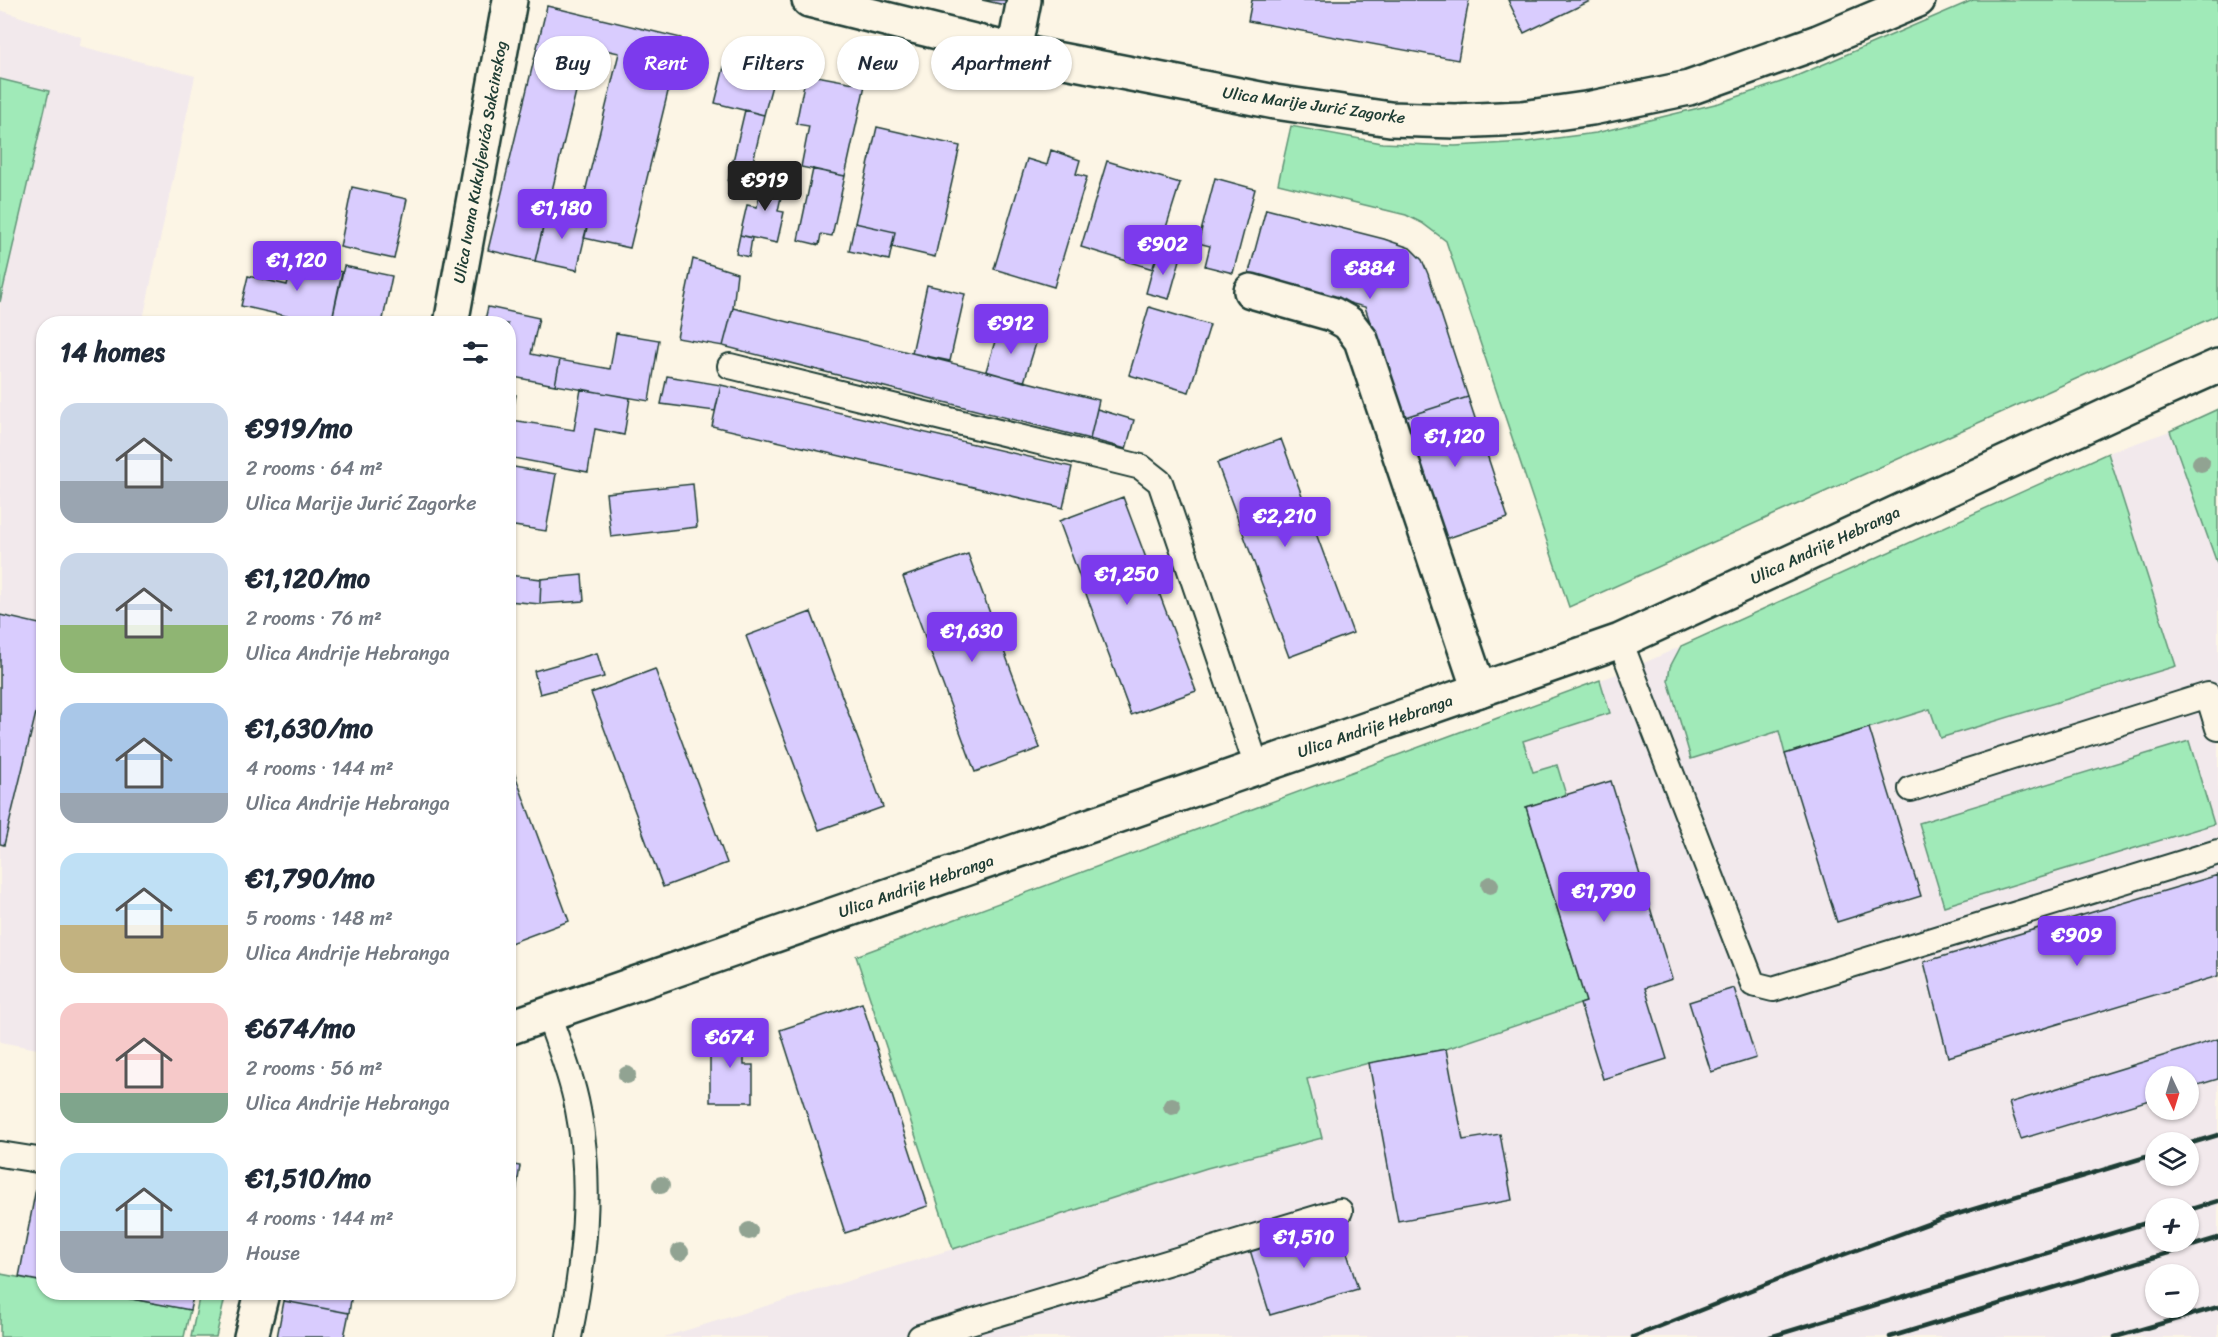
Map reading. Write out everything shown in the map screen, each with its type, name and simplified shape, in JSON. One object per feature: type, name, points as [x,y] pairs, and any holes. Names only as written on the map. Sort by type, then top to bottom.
[{"type":"street","name":"Ulica Ivana Kukuljevića Sakcinskog","points":[[453,316],[510,0]]},
{"type":"street","name":"Ulica Marije Jurić Zagorke","points":[[809,0],[954,36]]},
{"type":"street","points":[[1017,36],[1024,0]]},
{"type":"street","name":"Ulica Marije Jurić Zagorke","points":[[1072,62],[1275,102],[1390,119],[1455,122],[1522,118],[1592,108],[1689,88],[1818,42],[1918,0]]},
{"type":"street","points":[[1251,291],[1332,314],[1348,323],[1360,340],[1479,690]]},
{"type":"street","name":"Ulica Andrije Hebranga","points":[[516,1025],[1620,640],[2218,366]]},
{"type":"street","points":[[251,1337],[260,1300]]},
{"type":"lane","points":[[730,366],[1141,467],[1153,476],[1160,482],[1257,767]]},
{"type":"lane","points":[[1620,640],[1753,984],[1773,989],[2218,852]]},
{"type":"lane","points":[[1911,789],[2208,695],[2218,728]]},
{"type":"lane","points":[[548,1014],[571,1081],[585,1151],[587,1201],[569,1337]]},
{"type":"lane","points":[[0,1154],[36,1160]]},
{"type":"lane","points":[[920,1337],[1340,1211]]},
{"type":"shaded area","points":[[0,10],[81,37],[80,46],[195,76],[144,316],[36,316],[36,1049],[0,1042]]},
{"type":"shaded area","points":[[2218,409],[2218,1337],[664,1337],[953,1249],[856,956],[1633,668],[2108,453],[2170,431]]},
{"type":"green space","points":[[1973,0],[2218,0],[2218,315],[1569,607],[1446,241],[1422,223],[1406,215],[1278,184],[1291,126],[1382,143],[1455,146],[1526,142],[1596,133],[1719,103],[1787,80]]},
{"type":"green space","points":[[0,79],[49,91],[0,302]]},
{"type":"green space","points":[[2218,409],[2218,566],[2170,431]]},
{"type":"green space","points":[[2108,453],[2176,666],[1940,738],[1930,709],[1785,754],[1779,731],[1691,759],[1668,680],[1670,667],[1681,646]]},
{"type":"green space","points":[[1600,680],[1610,713],[1523,741],[1533,772],[1557,765],[1566,795],[1526,807],[1586,1002],[1446,1049],[1369,1063],[1307,1079],[1322,1138],[1207,1168],[953,1249],[856,956]]},
{"type":"green space","points":[[2189,741],[2214,824],[1944,906],[1919,823]]},
{"type":"green space","points":[[0,1271],[1,1274],[36,1281],[36,1300],[137,1300],[190,1310],[184,1337],[0,1337]]},
{"type":"green space","points":[[199,1300],[224,1300],[216,1337],[191,1337]]},
{"type":"building","points":[[982,0],[1006,0],[1005,5]]},
{"type":"building","points":[[1252,0],[1469,0],[1458,60],[1248,21]]},
{"type":"building","points":[[1508,0],[1592,0],[1524,33]]},
{"type":"building","points":[[547,6],[673,36],[623,36],[623,90],[668,90],[630,248],[584,238],[589,219],[579,217],[619,53],[611,51],[611,36],[540,36]]},
{"type":"building","points":[[534,60],[534,90],[576,90],[535,261],[488,250]]},
{"type":"building","points":[[825,78],[837,80],[837,90],[864,90],[845,176],[801,167],[809,126],[796,124],[803,90],[825,90]]},
{"type":"building","points":[[721,79],[721,90],[771,90],[764,115],[715,103]]},
{"type":"building","points":[[745,110],[764,115],[747,187],[728,182]]},
{"type":"building","points":[[877,127],[960,146],[935,257],[892,247],[895,232],[855,223]]},
{"type":"building","points":[[1051,150],[1080,160],[1076,174],[1087,177],[1054,287],[994,269],[1027,159],[1047,165]]},
{"type":"building","points":[[1107,161],[1180,183],[1153,269],[1081,247]]},
{"type":"building","points":[[813,169],[845,176],[832,236],[821,234],[819,245],[798,240]]},
{"type":"building","points":[[764,174],[785,178],[778,211],[784,212],[777,243],[740,235],[747,205],[757,207]]},
{"type":"building","points":[[1215,178],[1255,189],[1233,273],[1205,266],[1210,246],[1198,243]]},
{"type":"building","points":[[352,187],[407,199],[394,259],[340,247]]},
{"type":"building","points":[[1266,209],[1384,239],[1410,248],[1422,260],[1428,274],[1468,397],[1402,418],[1365,307],[1248,276]]},
{"type":"building","points":[[547,210],[589,219],[577,270],[535,261]]},
{"type":"building","points":[[855,223],[895,232],[889,260],[849,251]]},
{"type":"building","points":[[740,235],[752,238],[749,257],[736,254]]},
{"type":"building","points":[[295,252],[319,257],[316,266],[342,272],[333,316],[286,316],[241,306],[248,276],[287,285]]},
{"type":"building","points":[[1157,253],[1180,260],[1169,299],[1146,293]]},
{"type":"building","points":[[693,259],[737,273],[733,308],[723,346],[677,338]]},
{"type":"building","points":[[344,266],[392,276],[384,316],[333,316]]},
{"type":"building","points":[[927,285],[965,294],[950,361],[912,353]]},
{"type":"building","points":[[488,307],[539,318],[531,354],[560,360],[555,385],[516,378],[516,316],[486,316]]},
{"type":"building","points":[[1149,307],[1210,325],[1189,392],[1129,375]]},
{"type":"building","points":[[733,308],[1099,400],[1090,439],[723,346]]},
{"type":"building","points":[[999,328],[1037,340],[1024,382],[986,371]]},
{"type":"building","points":[[616,333],[659,340],[649,401],[555,385],[560,360],[610,369]]},
{"type":"building","points":[[667,376],[721,385],[715,411],[661,404]]},
{"type":"building","points":[[721,385],[1072,467],[1063,508],[712,426]]},
{"type":"building","points":[[581,389],[630,398],[624,435],[595,429],[588,472],[516,458],[516,421],[574,430]]},
{"type":"building","points":[[1468,397],[1508,518],[1442,540],[1402,418]]},
{"type":"building","points":[[1097,409],[1134,420],[1126,449],[1090,439]]},
{"type":"building","points":[[1281,439],[1353,633],[1289,657],[1217,463]]},
{"type":"building","points":[[516,467],[556,474],[546,531],[516,526]]},
{"type":"building","points":[[693,484],[697,527],[611,537],[606,493]]},
{"type":"building","points":[[1123,497],[1196,691],[1131,715],[1059,521]]},
{"type":"building","points":[[968,554],[1040,748],[975,772],[903,577]]},
{"type":"building","points":[[582,575],[584,601],[540,604],[541,579]]},
{"type":"building","points":[[516,576],[541,579],[540,604],[516,602]]},
{"type":"building","points":[[811,612],[883,807],[819,830],[746,636]]},
{"type":"building","points":[[0,615],[36,623],[36,713],[4,845],[0,844]]},
{"type":"building","points":[[597,653],[604,677],[540,694],[534,671]]},
{"type":"building","points":[[655,669],[727,863],[663,887],[591,693]]},
{"type":"building","points":[[1869,728],[1921,896],[1837,922],[1785,754]]},
{"type":"building","points":[[516,778],[569,921],[516,941]]},
{"type":"building","points":[[1611,781],[1672,979],[1645,988],[1667,1059],[1603,1079],[1580,1004],[1586,1002],[1526,807]]},
{"type":"building","points":[[2218,875],[2218,976],[1948,1057],[1924,962]]},
{"type":"building","points":[[1734,988],[1756,1058],[1711,1072],[1689,1002]]},
{"type":"building","points":[[862,1003],[928,1206],[845,1233],[780,1030]]},
{"type":"building","points":[[710,1033],[744,1033],[744,1065],[753,1065],[753,1102],[710,1102]]},
{"type":"building","points":[[2218,1039],[2218,1079],[2199,1085],[2199,1066],[2145,1066],[2145,1101],[2021,1139],[2009,1103]]},
{"type":"building","points":[[1446,1049],[1463,1140],[1500,1134],[1512,1200],[1398,1221],[1369,1063]]},
{"type":"building","points":[[516,1165],[520,1166],[516,1193]]},
{"type":"building","points":[[36,1189],[36,1280],[19,1277]]},
{"type":"building","points":[[1338,1223],[1358,1289],[1270,1315],[1250,1250]]},
{"type":"building","points":[[137,1300],[192,1300],[190,1310]]},
{"type":"building","points":[[284,1300],[351,1300],[349,1313]]},
{"type":"building","points":[[284,1301],[349,1313],[344,1337],[277,1337]]},
{"type":"railway","points":[[2199,1141],[2218,1135]]},
{"type":"railway","points":[[1633,1337],[1791,1274],[1941,1219],[2145,1157]]},
{"type":"railway","points":[[2199,1207],[2218,1201]]},
{"type":"railway","points":[[1770,1337],[2145,1223]]},
{"type":"railway","points":[[1890,1337],[2218,1238]]},
{"type":"railway","points":[[2115,1337],[2218,1307]]}]
